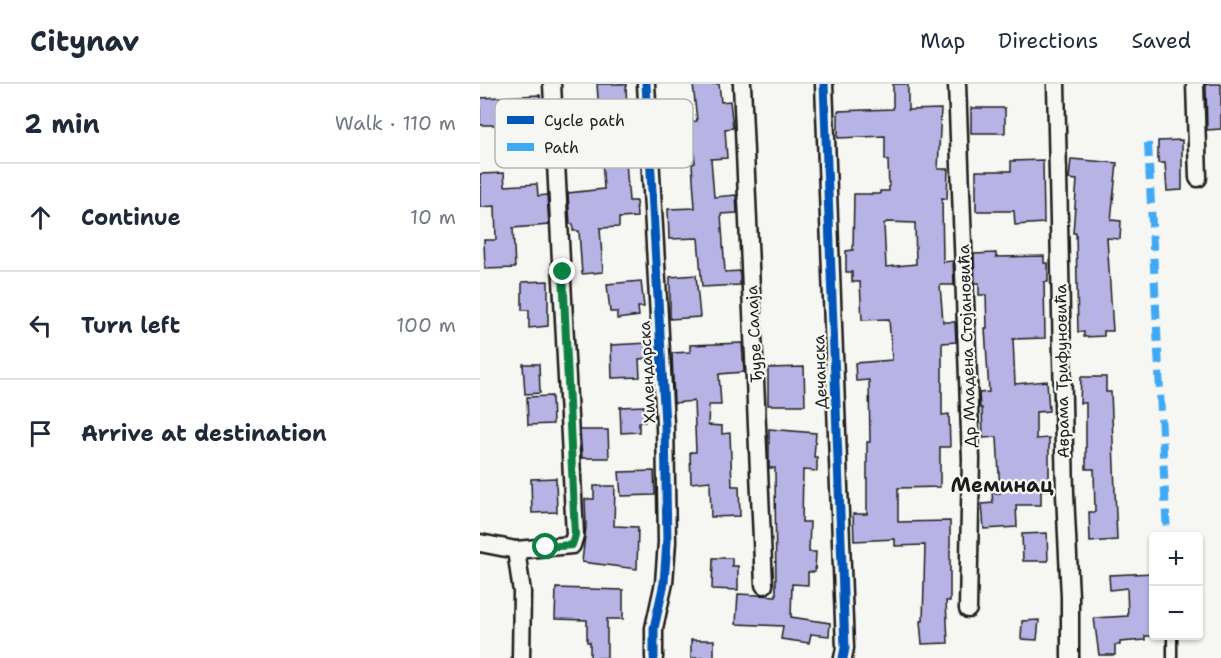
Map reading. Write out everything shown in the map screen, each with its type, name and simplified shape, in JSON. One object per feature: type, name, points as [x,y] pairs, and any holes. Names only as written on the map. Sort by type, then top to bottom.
[{"type":"street","points":[[552,84],[553,99]]},
{"type":"street","name":"Хилендарска","points":[[646,84],[647,99]]},
{"type":"street","name":"Ђуре Салаја","points":[[742,84],[764,585]]},
{"type":"street","name":"Дечанска","points":[[824,84],[845,648],[843,658]]},
{"type":"street","name":"Др Младена Стојановића","points":[[957,84],[971,459],[968,609]]},
{"type":"street","name":"Аврама Трифуновића","points":[[1056,84],[1070,658]]},
{"type":"street","points":[[1195,84],[1198,177]]},
{"type":"street","points":[[480,543],[516,550],[572,545],[575,535],[556,168]]},
{"type":"street","name":"Хилендарска","points":[[651,168],[665,424],[667,542],[664,583],[654,628],[654,658]]},
{"type":"street","points":[[516,550],[522,592],[521,658]]},
{"type":"lane","points":[[1172,640],[1172,658]]},
{"type":"building","points":[[597,84],[626,84],[626,99],[598,99]]},
{"type":"building","points":[[693,84],[719,84],[721,102],[730,101],[733,128],[725,129],[727,158],[711,159],[714,197],[736,195],[737,213],[721,214],[725,272],[740,271],[740,285],[702,287],[698,238],[669,239],[668,209],[695,208],[692,168],[695,163],[693,122],[697,121]]},
{"type":"building","points":[[893,84],[908,84],[908,110],[941,109],[938,169],[948,169],[947,199],[942,198],[943,262],[953,261],[954,285],[940,285],[943,322],[955,322],[956,342],[942,343],[942,415],[949,414],[950,447],[940,447],[940,487],[898,488],[898,522],[950,521],[950,601],[946,601],[948,643],[922,644],[920,621],[923,621],[925,545],[895,546],[895,539],[854,541],[853,514],[867,514],[867,442],[870,442],[869,380],[856,381],[855,363],[892,360],[889,319],[862,320],[860,282],[852,282],[852,272],[846,272],[846,251],[853,250],[854,194],[880,194],[880,191],[889,191],[888,160],[885,159],[885,136],[838,138],[838,111],[893,109]],"holes":[[[887,222],[915,223],[916,264],[886,267],[884,224]]]},
{"type":"building","points":[[1206,84],[1221,84],[1221,129],[1207,130]]},
{"type":"building","points":[[540,95],[540,99],[495,99],[495,125],[480,125],[480,98]]},
{"type":"building","points":[[971,108],[1005,108],[1005,133],[971,133]]},
{"type":"building","points":[[1182,140],[1182,190],[1167,191],[1165,163],[1158,163],[1158,141]]},
{"type":"building","points":[[1071,159],[1117,163],[1111,220],[1121,221],[1120,239],[1107,238],[1113,331],[1104,331],[1104,336],[1084,337],[1084,332],[1078,332],[1076,233],[1073,233],[1077,180],[1069,179]]},
{"type":"building","points":[[1043,160],[1044,223],[1015,225],[1014,211],[976,211],[976,171],[1011,171],[1011,161]]},
{"type":"building","points":[[603,168],[627,168],[629,201],[636,201],[637,217],[619,218],[619,227],[600,228],[603,272],[582,274],[579,231],[573,231],[573,224],[570,224],[568,193],[604,189]]},
{"type":"building","points":[[504,173],[505,186],[537,184],[538,196],[547,195],[549,225],[513,228],[515,268],[485,269],[484,240],[496,240],[495,206],[480,207],[480,174]]},
{"type":"building","points":[[996,253],[996,257],[1044,256],[1044,263],[1048,263],[1048,282],[1044,282],[1045,338],[1013,339],[1015,384],[1047,381],[1049,411],[1036,412],[1036,439],[1049,438],[1049,490],[1041,490],[1041,505],[1016,505],[1017,527],[984,529],[982,504],[993,503],[992,493],[1000,493],[997,437],[983,438],[979,393],[989,392],[985,328],[987,328],[986,295],[979,295],[979,283],[975,283],[974,254]]},
{"type":"building","points":[[696,275],[700,317],[670,319],[670,277]]},
{"type":"building","points":[[548,281],[548,326],[529,328],[529,310],[522,310],[522,282]]},
{"type":"building","points":[[641,281],[644,307],[638,307],[639,316],[617,319],[617,312],[610,312],[607,284]]},
{"type":"building","points":[[649,343],[649,358],[639,359],[640,377],[612,378],[611,345]]},
{"type":"building","points":[[742,343],[744,372],[719,374],[721,405],[709,405],[708,425],[722,426],[722,434],[730,433],[732,486],[739,486],[740,516],[711,517],[710,481],[691,483],[690,452],[696,452],[694,401],[674,403],[672,353],[690,352],[690,345]]},
{"type":"building","points":[[523,364],[539,364],[540,393],[525,394]]},
{"type":"building","points":[[804,367],[805,405],[768,405],[768,368]]},
{"type":"building","points":[[1081,377],[1106,377],[1106,392],[1111,392],[1117,540],[1090,542],[1089,512],[1095,512],[1094,469],[1086,469],[1086,403],[1080,403]]},
{"type":"building","points":[[552,396],[553,424],[528,425],[527,397]]},
{"type":"building","points":[[644,406],[645,422],[639,422],[639,432],[621,433],[620,407]]},
{"type":"building","points":[[769,429],[816,433],[814,457],[817,457],[817,471],[803,470],[802,522],[810,522],[809,552],[816,552],[815,572],[808,572],[808,585],[792,584],[791,617],[830,623],[829,636],[811,634],[809,643],[781,639],[783,626],[736,624],[738,594],[776,596],[775,468],[769,468]]},
{"type":"building","points":[[580,430],[608,430],[609,458],[582,458]]},
{"type":"building","points":[[654,471],[655,495],[621,496],[619,472]]},
{"type":"building","points":[[556,478],[557,512],[532,513],[531,479]]},
{"type":"building","points":[[594,486],[615,486],[614,526],[638,527],[637,569],[582,562],[586,527],[585,499],[594,499]]},
{"type":"building","points":[[1047,533],[1048,561],[1023,561],[1022,534]]},
{"type":"building","points":[[713,558],[732,558],[732,566],[738,566],[738,590],[712,589]]},
{"type":"building","points":[[1149,573],[1149,636],[1145,636],[1145,640],[1120,642],[1120,645],[1115,645],[1115,655],[1099,655],[1094,618],[1128,616],[1127,588],[1110,590],[1109,575]]},
{"type":"building","points":[[556,588],[623,590],[623,619],[607,619],[607,658],[590,658],[587,620],[555,619]]},
{"type":"building","points":[[1039,620],[1037,640],[1021,639],[1022,621]]},
{"type":"building","points":[[691,640],[714,640],[714,658],[691,658]]},
{"type":"marked path","points":[[1148,143],[1167,532]]},
{"type":"cycle path","points":[[646,84],[647,99]]},
{"type":"cycle path","points":[[824,84],[845,648],[843,658]]},
{"type":"cycle path","points":[[651,168],[665,424],[667,542],[664,583],[654,628],[654,658]]},
{"type":"district","name":"Меминац","points":[[1002,485]]},
{"type":"route","points":[[546,547],[572,545],[575,535],[563,272]]}]
